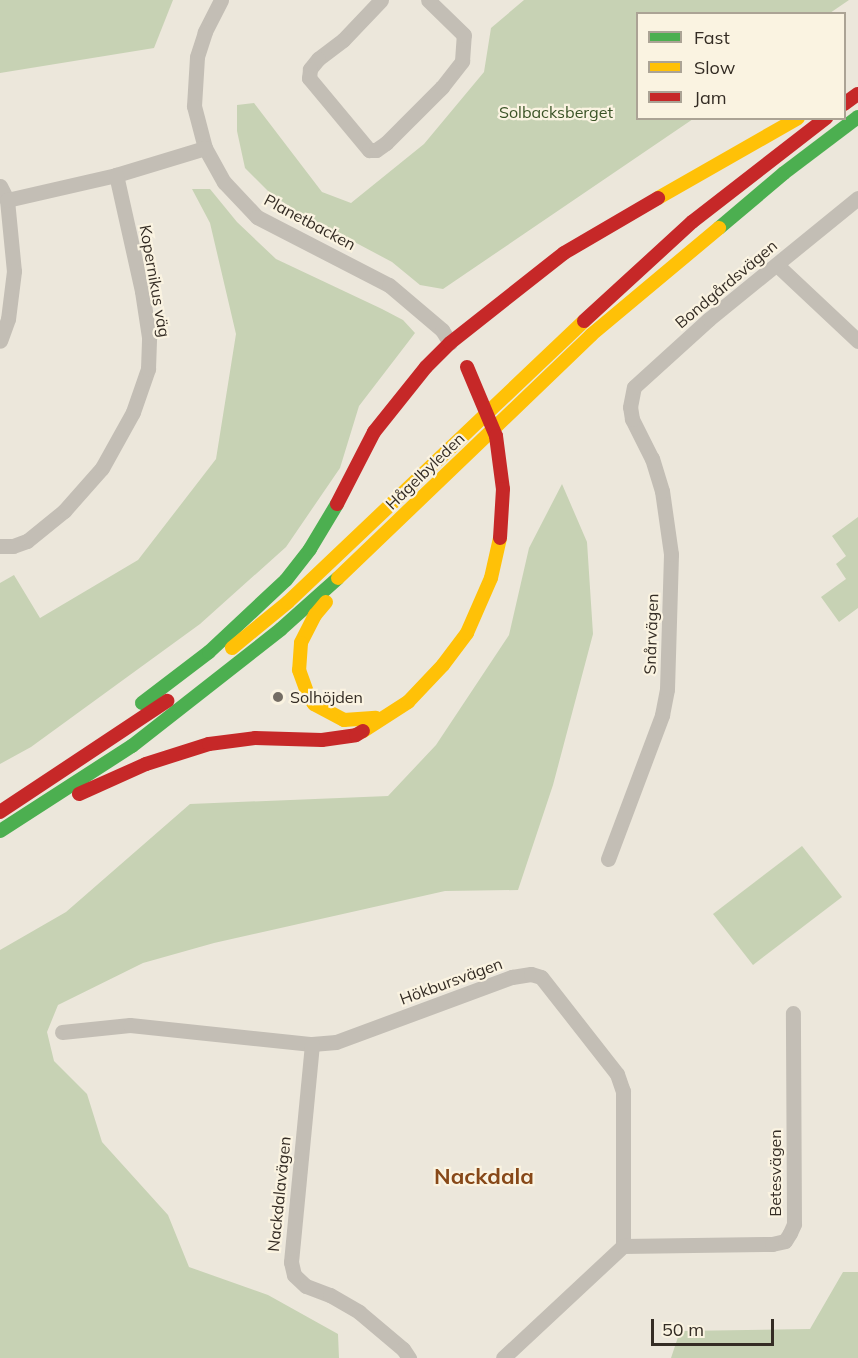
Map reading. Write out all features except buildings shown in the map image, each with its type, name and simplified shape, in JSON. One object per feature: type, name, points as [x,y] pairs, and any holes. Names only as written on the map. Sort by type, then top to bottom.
[{"type":"main road","name":"Hågelbyleden","points":[[3,829],[132,746],[281,629],[591,335],[766,187],[858,117]]},
{"type":"main road","points":[[4,809],[209,652],[286,580],[310,549],[333,513],[374,432],[426,367],[458,355],[583,241],[795,120]]},
{"type":"main road","name":"Hågelbyleden","points":[[4,809],[169,699],[254,631],[288,602],[543,358],[692,222],[823,120]]},
{"type":"main road","points":[[3,829],[99,785],[181,752],[233,740],[255,738],[322,740],[356,735],[408,702],[467,633],[490,578],[500,538],[503,489],[497,444],[489,414],[458,355]]},
{"type":"main road","points":[[389,714],[358,721],[332,715],[314,704],[308,695],[298,662],[301,643],[315,615],[391,527]]},
{"type":"street","name":"Planetbacken","points":[[221,0],[205,32],[197,57],[194,80],[195,114],[205,148],[234,196],[257,217],[389,285],[441,330],[458,355]]},
{"type":"street","points":[[381,0],[343,40],[318,59],[310,69],[309,78],[369,150],[376,150],[386,143],[442,87],[462,61],[464,35],[428,0]]},
{"type":"street","points":[[0,341],[8,319],[14,271],[3,193],[116,175],[205,148]]},
{"type":"street","name":"Kopernikus väg","points":[[0,546],[12,546],[27,541],[64,511],[102,468],[133,412],[148,369],[149,337],[142,291],[116,175]]},
{"type":"street","name":"Bondgårdsvägen","points":[[630,407],[634,387],[709,319],[858,198]]},
{"type":"street","points":[[777,265],[858,341]]},
{"type":"street","name":"Snårvägen","points":[[609,859],[662,715],[667,689],[671,554],[666,513],[652,459],[632,419],[630,407]]},
{"type":"street","name":"Hökbursvägen","points":[[62,1032],[130,1025],[312,1044],[336,1042],[512,977],[531,974],[541,977],[617,1074],[622,1091],[623,1246]]},
{"type":"street","name":"Betesvägen","points":[[623,1246],[772,1244],[784,1241],[790,1233],[794,1224],[793,1013]]},
{"type":"street","name":"Nackdalavägen","points":[[312,1044],[291,1262],[294,1275],[306,1286],[330,1295],[359,1312],[404,1349],[409,1358]]},
{"type":"street","points":[[503,1358],[623,1246]]},
{"type":"green space","points":[[0,0],[173,0],[154,48],[0,73]]},
{"type":"green space","name":"Solbacksberget","points":[[524,0],[849,0],[831,12],[636,12],[636,120],[692,120],[443,289],[420,285],[392,262],[298,212],[271,194],[245,168],[237,131],[237,105],[254,103],[322,192],[351,203],[424,144],[484,72],[491,28]]},
{"type":"green space","points":[[192,189],[210,189],[237,222],[276,259],[403,320],[415,333],[359,406],[340,468],[286,547],[200,624],[31,747],[0,764],[0,583],[14,575],[40,618],[138,560],[216,459],[236,334],[210,223]]},
{"type":"green space","points":[[562,484],[587,542],[593,634],[553,785],[518,890],[445,891],[214,943],[143,963],[58,1005],[47,1032],[54,1061],[87,1094],[102,1142],[168,1215],[189,1267],[268,1295],[338,1334],[339,1358],[0,1358],[0,950],[66,912],[190,804],[388,796],[436,745],[509,635],[529,548]]},
{"type":"green space","points":[[858,517],[858,608],[839,622],[821,597],[846,579],[836,564],[846,556],[832,536]]},
{"type":"green space","points":[[802,846],[842,897],[753,965],[713,914]]},
{"type":"green space","points":[[843,1272],[858,1272],[858,1358],[671,1358],[680,1331],[810,1329]]},
{"type":"traffic: fast","points":[[719,228],[784,173],[858,117]]},
{"type":"traffic: fast","points":[[142,703],[209,652],[286,580],[310,549],[337,504]]},
{"type":"traffic: fast","points":[[0,831],[132,746],[281,629],[338,578]]},
{"type":"traffic: slow","points":[[658,198],[794,120]]},
{"type":"traffic: slow","points":[[338,578],[591,335],[719,228]]},
{"type":"traffic: slow","points":[[232,648],[288,602],[584,321]]},
{"type":"traffic: slow","points":[[363,731],[408,702],[443,665],[467,633],[491,578],[500,538]]},
{"type":"traffic: slow","points":[[326,602],[315,615],[301,643],[299,670],[308,695],[314,704],[344,720],[376,718]]},
{"type":"traffic: jam","points":[[846,103],[858,94]]},
{"type":"traffic: jam","points":[[584,321],[692,222],[823,120]]},
{"type":"traffic: jam","points":[[337,504],[374,432],[426,367],[450,343],[564,253],[658,198]]},
{"type":"traffic: jam","points":[[467,367],[496,436],[503,489],[500,538]]},
{"type":"traffic: jam","points":[[0,812],[167,701]]},
{"type":"traffic: jam","points":[[79,794],[146,764],[209,744],[255,738],[322,740],[356,735],[363,731]]},
{"type":"place","name":"Solhöjden","points":[[278,697]]},
{"type":"district","name":"Nackdala","points":[[484,1177]]}]
